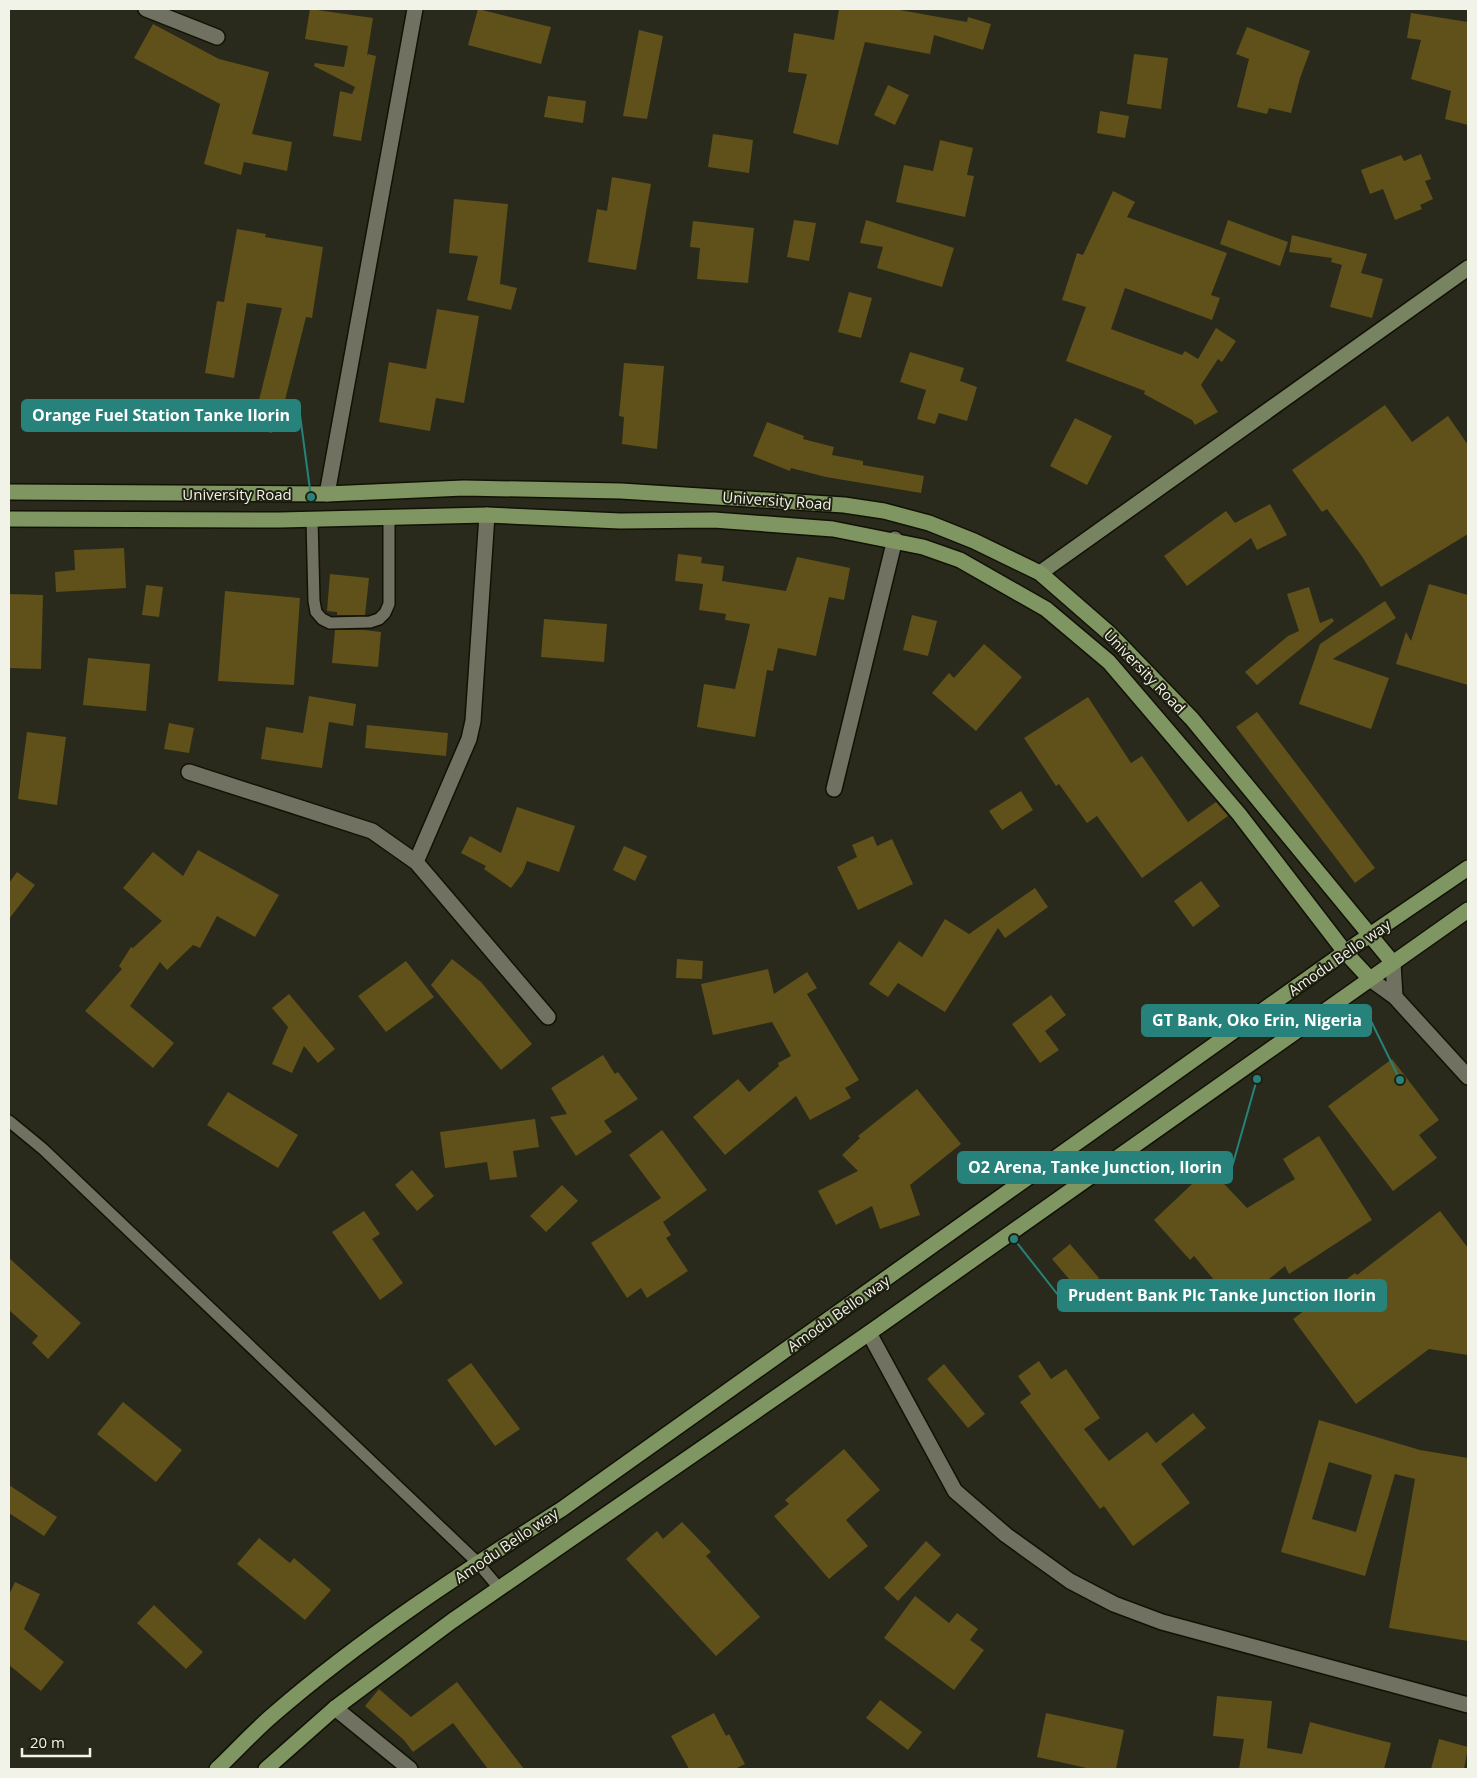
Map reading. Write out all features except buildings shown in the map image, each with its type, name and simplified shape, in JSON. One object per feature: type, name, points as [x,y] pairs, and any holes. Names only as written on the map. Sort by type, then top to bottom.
[{"type":"main road","name":"University Road","points":[[9,492],[320,494],[464,488],[621,491],[844,505],[884,511],[929,523],[974,541],[1040,572],[1110,634],[1192,719],[1393,962]]},
{"type":"main road","points":[[312,519],[320,494]]},
{"type":"main road","name":"University Road","points":[[9,519],[312,519],[487,516],[620,521],[714,520],[833,529],[895,539],[923,546],[960,560],[1046,609],[1109,662],[1239,814],[1345,952],[1370,979]]},
{"type":"main road","name":"Amodu Bello way","points":[[217,1769],[274,1714],[343,1659],[478,1563],[562,1509],[1345,952],[1468,868]]},
{"type":"main road","name":"Amodu Bello way","points":[[266,1769],[335,1708],[499,1588],[870,1333],[1468,910]]},
{"type":"street","points":[[146,9],[217,37]]},
{"type":"street","points":[[320,494],[415,9]]},
{"type":"street","points":[[1040,572],[1468,268]]},
{"type":"street","points":[[416,862],[469,739],[473,721],[487,516]]},
{"type":"street","points":[[834,789],[895,539]]},
{"type":"street","points":[[189,772],[372,831],[416,862],[548,1018]]},
{"type":"street","points":[[1393,962],[1395,997]]},
{"type":"street","points":[[1370,979],[1395,997],[1468,1078]]},
{"type":"street","points":[[870,1333],[955,1491],[1006,1536],[1070,1581],[1114,1604],[1162,1622],[1468,1704]]},
{"type":"street","points":[[335,1708],[410,1769]]},
{"type":"lane","points":[[312,519],[314,601],[316,612],[322,619],[330,623],[370,622],[379,619],[389,604],[389,518]]},
{"type":"lane","points":[[9,1121],[43,1150],[478,1563],[499,1588]]},
{"type":"place","name":"Orange Fuel Station Tanke Ilorin","points":[[311,497]]},
{"type":"place","name":"O2 Arena, Tanke Junction, Ilorin","points":[[1257,1079]]},
{"type":"place","name":"GT Bank, Oko Erin, Nigeria","points":[[1400,1080]]},
{"type":"place","name":"Prudent Bank Plc Tanke Junction Ilorin","points":[[1014,1239]]}]
